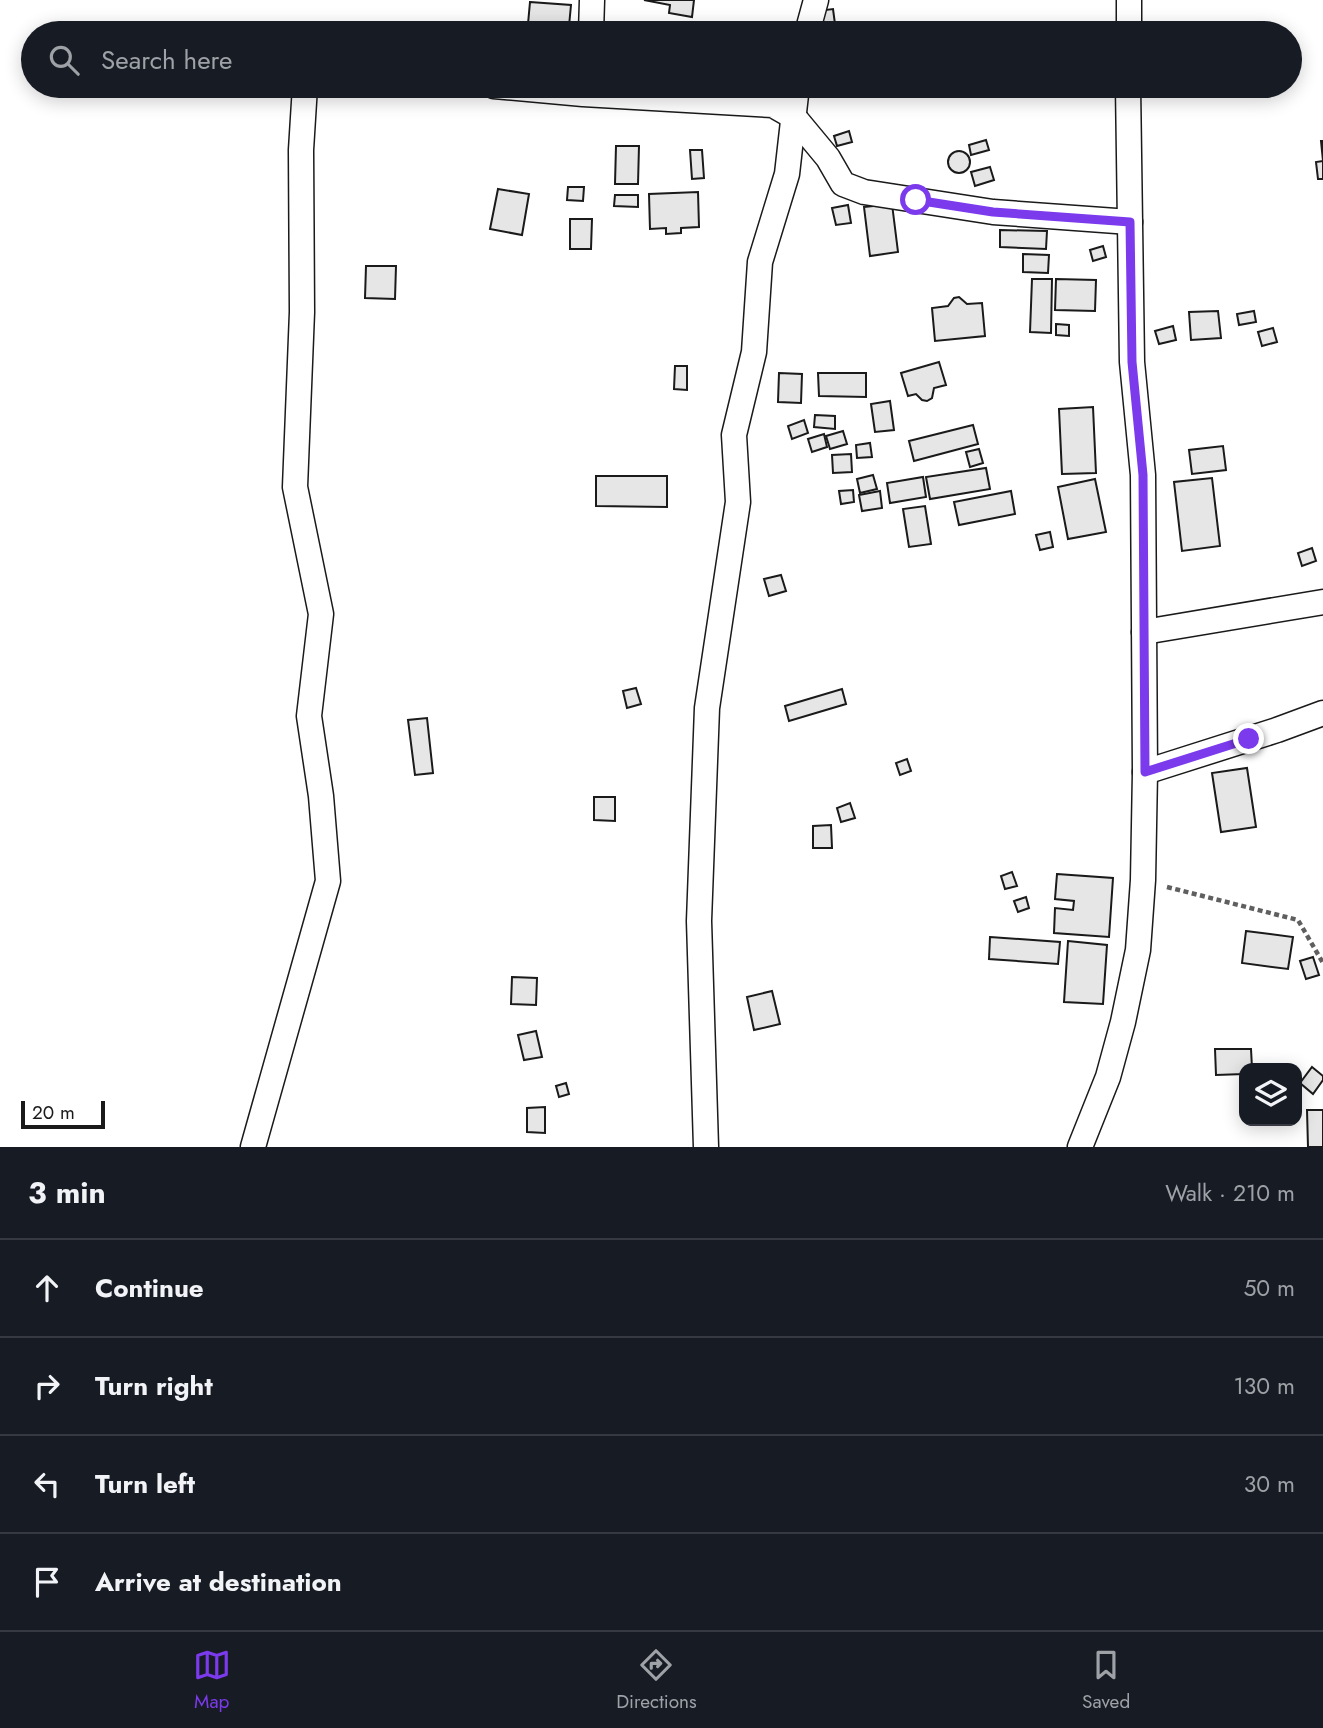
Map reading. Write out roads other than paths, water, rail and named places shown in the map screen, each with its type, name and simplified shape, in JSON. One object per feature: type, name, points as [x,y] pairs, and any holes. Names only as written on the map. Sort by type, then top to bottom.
[{"type":"street","points":[[591,21],[592,0]]},
{"type":"street","points":[[810,21],[816,0]]},
{"type":"street","points":[[1129,0],[1129,21]]},
{"type":"street","points":[[253,1147],[328,881],[321,796],[309,716],[321,614],[295,487],[302,312],[301,150],[304,98]]},
{"type":"street","points":[[685,98],[773,105],[794,117],[828,158],[843,184],[864,192],[993,212],[1130,222]]},
{"type":"street","points":[[706,1147],[699,921],[707,708],[738,502],[734,435],[754,352],[760,262],[787,174],[796,98]]},
{"type":"street","points":[[1080,1147],[1108,1077],[1123,1022],[1138,950],[1143,880],[1143,475],[1132,362],[1128,98]]},
{"type":"street","points":[[1144,632],[1323,602]]},
{"type":"street","points":[[1145,772],[1323,713]]}]
